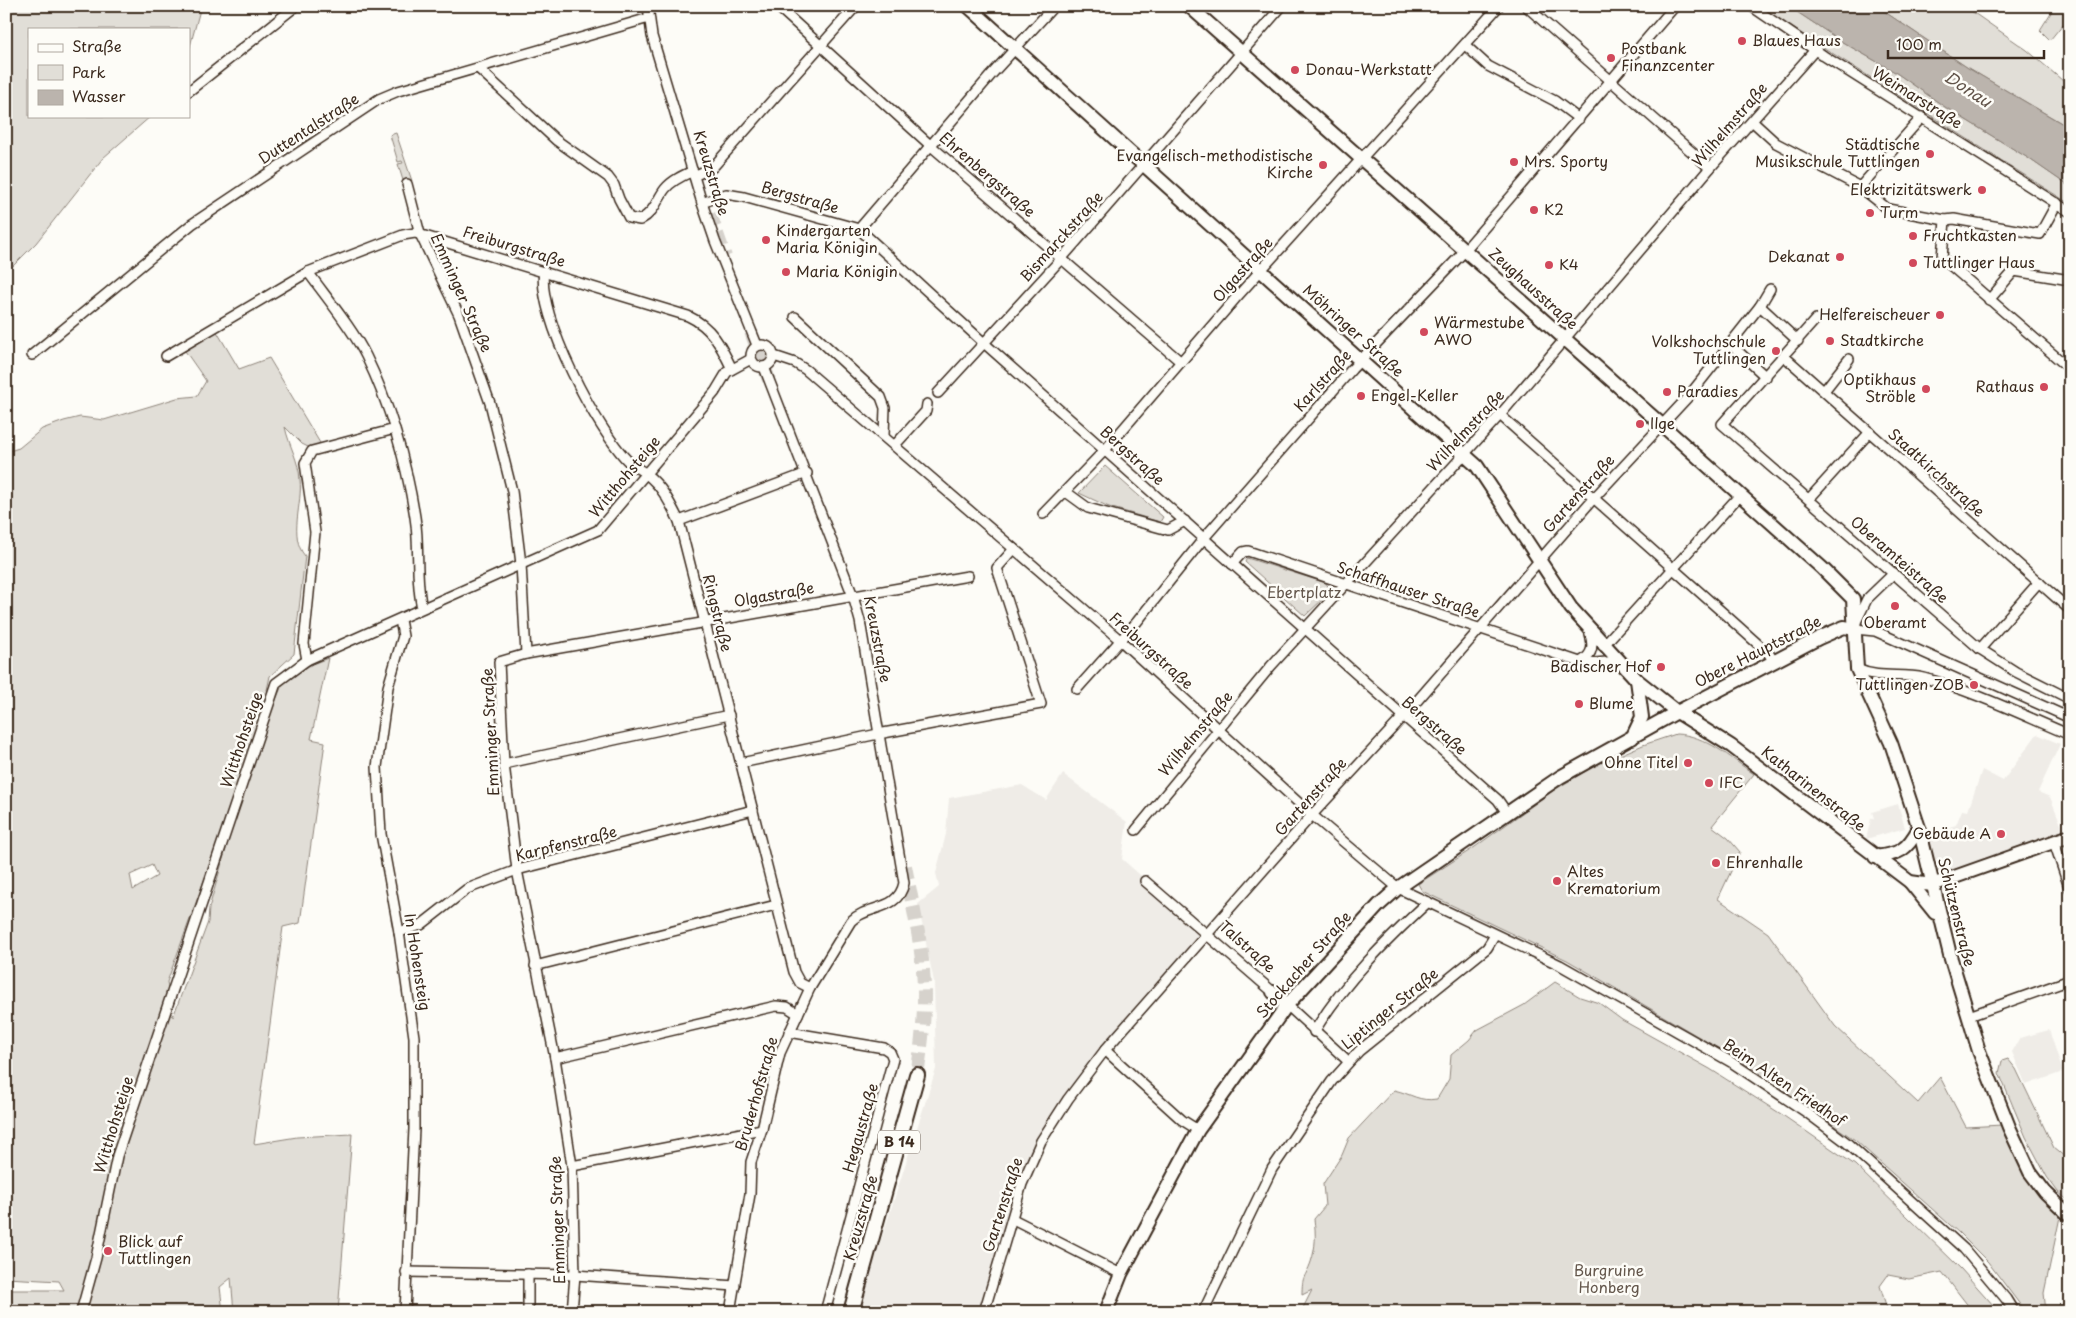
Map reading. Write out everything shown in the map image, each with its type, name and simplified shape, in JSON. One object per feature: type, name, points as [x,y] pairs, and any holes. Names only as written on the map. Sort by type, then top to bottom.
[{"type":"main road","name":"Kreuzstraße","points":[[851,1312],[917,1075]]},
{"type":"street","points":[[190,90],[296,6]]},
{"type":"street","name":"Kreuzstraße","points":[[648,6],[652,36],[702,203],[715,241],[757,345]]},
{"type":"street","name":"Ehrenbergstraße","points":[[777,6],[930,145],[1181,362]]},
{"type":"street","points":[[479,69],[556,140],[608,177],[614,185],[624,211],[629,218],[640,220],[655,208],[665,189],[693,173],[713,167],[856,6]]},
{"type":"street","name":"Möhringer Straße","points":[[968,6],[1466,455],[1477,466],[1538,562],[1589,630],[1636,680],[1677,712]]},
{"type":"street","points":[[860,230],[930,145],[1054,6]]},
{"type":"street","name":"Zeughausstraße","points":[[1189,6],[1822,568],[1853,600]]},
{"type":"street","name":"Bismarckstraße","points":[[938,392],[1062,258],[1282,6]]},
{"type":"street","name":"Olgastraße","points":[[1044,514],[1105,450],[1262,270],[1500,6]]},
{"type":"street","points":[[1526,6],[1710,168]]},
{"type":"street","name":"Karlstraße","points":[[1077,689],[1204,538],[1360,360],[1465,250],[1675,6]]},
{"type":"street","name":"Weimarstraße","points":[[1751,6],[1815,50],[2070,212]]},
{"type":"street","name":"Duttentalstraße","points":[[32,356],[192,224],[371,105],[398,91],[649,18]]},
{"type":"street","points":[[1465,45],[1488,66],[1555,101],[1579,119]]},
{"type":"street","name":"Wilhelmstraße","points":[[1136,830],[1218,730],[1345,584],[1440,479],[1466,455],[1710,168],[1815,50]]},
{"type":"street","points":[[1860,187],[1922,117]]},
{"type":"street","points":[[1752,121],[1776,143],[1860,187],[1888,209],[1945,220],[1954,219],[2040,234],[2056,203]]},
{"type":"street","name":"Emminger Straße","points":[[407,184],[420,234],[459,315],[487,394],[512,491],[522,564],[526,654],[499,662],[504,764],[517,870],[555,1058],[572,1166],[575,1275],[572,1312]]},
{"type":"street","name":"Bergstraße","points":[[702,203],[726,194],[744,197],[860,230],[1305,630],[1498,800],[1507,813]]},
{"type":"street","points":[[1945,220],[1942,258],[2070,369]]},
{"type":"street","name":"Freiburgstraße","points":[[166,356],[308,272],[403,235],[420,234],[544,271],[700,322],[714,334],[732,369]]},
{"type":"street","name":"Ringstraße","points":[[544,271],[542,282],[544,300],[572,370],[606,434],[631,464],[646,473],[659,486],[679,521],[794,972],[800,983],[810,988]]},
{"type":"street","points":[[1989,300],[2014,271],[2070,280]]},
{"type":"street","points":[[308,272],[366,355],[395,428],[408,470],[418,537],[419,595],[422,608]]},
{"type":"street","name":"Gartenstraße","points":[[984,1312],[1013,1220],[1022,1184],[1041,1141],[1068,1099],[1105,1050],[1312,815],[1403,717],[1593,499],[1662,425],[1730,344],[1760,306],[1770,289]]},
{"type":"street","points":[[1760,306],[1798,341]]},
{"type":"street","points":[[795,317],[881,397],[885,408],[884,435]]},
{"type":"street","points":[[1730,344],[1766,377],[1816,319]]},
{"type":"street","points":[[757,345],[768,346],[774,356],[770,364],[764,367],[755,364],[751,359],[752,350],[757,345]]},
{"type":"street","name":"Freiburgstraße","points":[[774,356],[806,370],[884,435],[1120,640],[1312,815],[1398,888]]},
{"type":"street","name":"Stadtkirchstraße","points":[[1784,357],[2070,610]]},
{"type":"street","name":"Witthohsteige","points":[[81,1312],[96,1258],[117,1156],[276,683],[307,660],[598,530],[715,392],[722,378],[732,369],[751,359]]},
{"type":"street","points":[[1824,391],[1849,360]]},
{"type":"street","name":"Kreuzstraße","points":[[764,367],[853,596],[860,621],[903,874],[903,889],[898,899]]},
{"type":"street","name":"Oberamteistraße","points":[[1766,377],[1722,424],[1980,649],[2016,672],[2070,699]]},
{"type":"street","points":[[895,445],[926,411],[927,404]]},
{"type":"street","points":[[1500,416],[1769,654],[1774,662]]},
{"type":"street","points":[[307,660],[304,644],[316,532],[305,463],[312,451],[395,428]]},
{"type":"street","points":[[1809,499],[1870,432]]},
{"type":"street","points":[[679,521],[806,473]]},
{"type":"street","points":[[1066,492],[1088,508],[1168,530],[1185,521]]},
{"type":"street","points":[[1603,646],[1739,496]]},
{"type":"street","points":[[741,763],[878,734],[1041,704],[997,568],[1014,549]]},
{"type":"street","name":"Schaffhauser Straße","points":[[1232,564],[1243,552],[1248,551],[1580,662],[1618,661]]},
{"type":"street","points":[[1894,574],[1867,599],[1855,627],[1875,631],[2070,718]]},
{"type":"street","name":"Olgastraße","points":[[526,654],[968,576]]},
{"type":"street","points":[[1980,649],[2039,582]]},
{"type":"street","name":"Schützenstraße","points":[[1853,600],[1857,669],[1891,743],[1919,828],[1941,922],[1980,1051],[2009,1127],[2030,1172],[2045,1192],[2070,1216]]},
{"type":"street","name":"In Hohensteig","points":[[400,620],[403,636],[388,687],[377,767],[381,834],[399,932],[414,1037],[414,1129],[405,1312]]},
{"type":"street","name":"Obere Hauptstraße","points":[[1677,712],[1838,629],[1855,627]]},
{"type":"street","points":[[1580,662],[1588,656],[1593,647],[1589,630]]},
{"type":"street","points":[[1857,669],[1870,676],[1922,677],[1954,687],[2070,735]]},
{"type":"street","points":[[1632,738],[1642,717],[1636,680]]},
{"type":"street","name":"Stockacher Straße","points":[[1106,1312],[1121,1274],[1198,1130],[1287,1005],[1378,905],[1398,888],[1560,777],[1677,712]]},
{"type":"street","name":"Katharinenstraße","points":[[1677,712],[1731,746],[1910,882],[1932,885]]},
{"type":"street","points":[[504,764],[729,716]]},
{"type":"street","name":"Karpfenstraße","points":[[399,932],[421,925],[467,889],[517,870],[753,810]]},
{"type":"street","points":[[1875,857],[1902,851],[1910,844],[1919,828]]},
{"type":"street","points":[[1932,885],[2070,836]]},
{"type":"street","points":[[2054,842],[2070,890]]},
{"type":"street","name":"Talstraße","points":[[1145,881],[1208,934],[1348,1061]]},
{"type":"street","points":[[1910,882],[1941,922]]},
{"type":"street","points":[[1398,888],[1495,935]]},
{"type":"street","name":"Bruderhofstraße","points":[[730,1312],[750,1194],[751,1162],[762,1129],[780,1053],[810,988],[851,921],[856,916],[891,904],[898,899]]},
{"type":"street","points":[[1314,1032],[1325,1014],[1382,945],[1428,902]]},
{"type":"street","points":[[535,966],[776,904]]},
{"type":"street","name":"Liptinger Straße","points":[[1203,1312],[1272,1169],[1348,1061],[1487,948],[1495,935]]},
{"type":"street","name":"Beim Alten Friedhof","points":[[1495,935],[1560,965],[1731,1062],[1806,1112],[1846,1142],[1964,1249],[2006,1299],[2014,1312]]},
{"type":"street","points":[[1969,1016],[2070,980]]},
{"type":"street","points":[[555,1058],[776,1006],[787,1008],[798,1014]]},
{"type":"street","name":"Hegaustraße","points":[[789,1032],[884,1048],[890,1052],[893,1059],[824,1312]]},
{"type":"street","points":[[1105,1050],[1182,1120],[1198,1130]]},
{"type":"street","points":[[572,1166],[762,1129]]},
{"type":"street","points":[[1013,1220],[1121,1274]]},
{"type":"street","points":[[406,1272],[575,1275],[735,1286]]},
{"type":"street","points":[[528,1274],[528,1312]]},
{"type":"shaded area","points":[[2037,734],[2060,744],[2038,792],[2050,797],[2064,832],[1940,874],[1935,873],[1924,835],[1956,825],[1962,810],[1968,811],[1982,770],[2003,781]]},
{"type":"shaded area","points":[[1063,774],[1127,822],[1122,859],[1207,934],[1105,1050],[1039,1141],[983,1312],[935,1310],[934,1312],[858,1312],[936,1069],[934,982],[918,904],[939,887],[936,873],[946,834],[949,798],[1022,785],[1046,800]]},
{"type":"shaded area","points":[[1898,804],[1905,828],[1866,839],[1871,819],[1874,818],[1872,812]]},
{"type":"shaded area","points":[[2049,1030],[2063,1072],[2026,1085],[2012,1052],[2020,1038]]},
{"type":"green space","points":[[6,6],[201,6],[190,46],[190,28],[28,28],[28,118],[149,118],[103,158],[36,243],[6,273]]},
{"type":"green space","points":[[1758,6],[1788,6],[1844,43],[1895,72],[1945,107],[2028,158],[2070,187],[2070,204]]},
{"type":"green space","points":[[1876,6],[1964,6],[2027,50],[2070,87],[2070,128],[1968,68]]},
{"type":"green space","points":[[2051,6],[2070,6],[2070,30],[2063,24],[2050,40],[2040,30],[2052,11]]},
{"type":"green space","points":[[396,133],[412,181],[404,184],[398,164],[403,163],[402,161],[398,162],[390,135]]},
{"type":"green space","points":[[216,330],[239,369],[269,358],[320,443],[312,449],[302,444],[285,427],[299,473],[297,539],[305,556],[294,654],[270,676],[267,690],[275,702],[283,683],[312,664],[328,658],[311,739],[325,742],[300,923],[283,927],[254,1144],[297,1137],[352,1134],[338,1312],[234,1312],[231,1278],[220,1287],[223,1312],[6,1312],[6,1290],[64,1290],[59,1281],[6,1278],[6,452],[19,448],[42,429],[64,421],[80,417],[104,420],[177,398],[197,396],[206,381],[183,348]],"holes":[[[217,845],[226,849],[209,908],[208,922],[173,1017],[167,982]],[[152,865],[157,876],[133,890],[130,875]]]},
{"type":"green space","points":[[1105,466],[1163,517],[1160,522],[1109,507],[1079,493]]},
{"type":"green space","name":"Ebertplatz","points":[[1247,558],[1326,583],[1329,588],[1324,598],[1305,616],[1245,562]]},
{"type":"green space","points":[[1676,734],[1697,738],[1717,748],[1754,774],[1712,826],[1728,838],[1740,852],[1718,899],[1768,933],[1835,1026],[1918,1103],[1940,1077],[1966,1127],[2002,1125],[2061,1212],[2044,1293],[2046,1312],[2022,1312],[2021,1306],[1988,1262],[1959,1233],[1855,1140],[1747,1065],[1567,960],[1422,891],[1418,884],[1475,847],[1554,790],[1596,765],[1643,745]]},
{"type":"green space","name":"Burgruine Honberg","points":[[1555,982],[1580,997],[1599,1003],[1622,1020],[1710,1069],[1781,1114],[1855,1165],[1961,1269],[1994,1306],[1997,1312],[1973,1312],[1942,1272],[1909,1279],[1888,1275],[1880,1286],[1888,1312],[1301,1312],[1312,1290],[1302,1295],[1303,1280],[1314,1251],[1314,1219],[1325,1206],[1323,1184],[1342,1155],[1349,1138],[1394,1090],[1420,1099],[1437,1099],[1449,1079],[1451,1055],[1469,1040],[1477,1030],[1524,1005]]},
{"type":"green space","points":[[2008,1059],[2016,1069],[2054,1148],[2070,1161],[2070,1202],[2058,1192],[2047,1177],[2026,1137],[1999,1073],[2002,1061]]},
{"type":"water","name":"Donau","points":[[1788,6],[1876,6],[1968,68],[2068,127],[2070,187],[2028,158],[1945,107],[1895,72],[1844,43]]},
{"type":"tunnel","points":[[710,214],[725,257]]},
{"type":"tunnel","points":[[751,332],[769,380]]},
{"type":"tunnel","points":[[905,866],[918,932],[924,982],[923,1028],[917,1075]]},
{"type":"place","name":"Blaues Haus","points":[[1742,41]]},
{"type":"place","name":"Postbank Finanzcenter","points":[[1611,58]]},
{"type":"place","name":"Donau-Werkstatt","points":[[1295,70]]},
{"type":"place","name":"Städtische Musikschule Tuttlingen","points":[[1930,154]]},
{"type":"place","name":"Mrs. Sporty","points":[[1514,162]]},
{"type":"place","name":"Evangelisch-methodistische Kirche","points":[[1323,165]]},
{"type":"place","name":"Elektrizitätswerk","points":[[1982,190]]},
{"type":"place","name":"K2","points":[[1534,210]]},
{"type":"place","name":"Turm","points":[[1870,213]]},
{"type":"place","name":"Fruchtkasten","points":[[1913,236]]},
{"type":"place","name":"Kindergarten Maria Königin","points":[[766,240]]},
{"type":"place","name":"Dekanat","points":[[1840,257]]},
{"type":"place","name":"Tuttlinger Haus","points":[[1913,263]]},
{"type":"place","name":"K4","points":[[1549,265]]},
{"type":"place","name":"Maria Königin","points":[[786,272]]},
{"type":"place","name":"Helfereischeuer","points":[[1940,315]]},
{"type":"place","name":"Wärmestube AWO","points":[[1424,332]]},
{"type":"place","name":"Stadtkirche","points":[[1830,341]]},
{"type":"place","name":"Volkshochschule Tuttlingen","points":[[1776,351]]},
{"type":"place","name":"Rathaus","points":[[2044,387]]},
{"type":"place","name":"Optikhaus Ströble","points":[[1926,389]]},
{"type":"place","name":"Paradies","points":[[1667,392]]},
{"type":"place","name":"Engel-Keller","points":[[1361,396]]},
{"type":"place","name":"Ilge","points":[[1640,424]]},
{"type":"place","name":"Oberamt","points":[[1895,606]]},
{"type":"place","name":"Badischer Hof","points":[[1661,667]]},
{"type":"place","name":"Tuttlingen ZOB","points":[[1974,685]]},
{"type":"place","name":"Blume","points":[[1579,704]]},
{"type":"place","name":"Ohne Titel","points":[[1688,763]]},
{"type":"place","name":"IFC","points":[[1709,783]]},
{"type":"place","name":"Gebäude A","points":[[2001,834]]},
{"type":"place","name":"Ehrenhalle","points":[[1716,863]]},
{"type":"place","name":"Altes Krematorium","points":[[1557,881]]},
{"type":"place","name":"Blick auf Tuttlingen","points":[[108,1251]]}]
